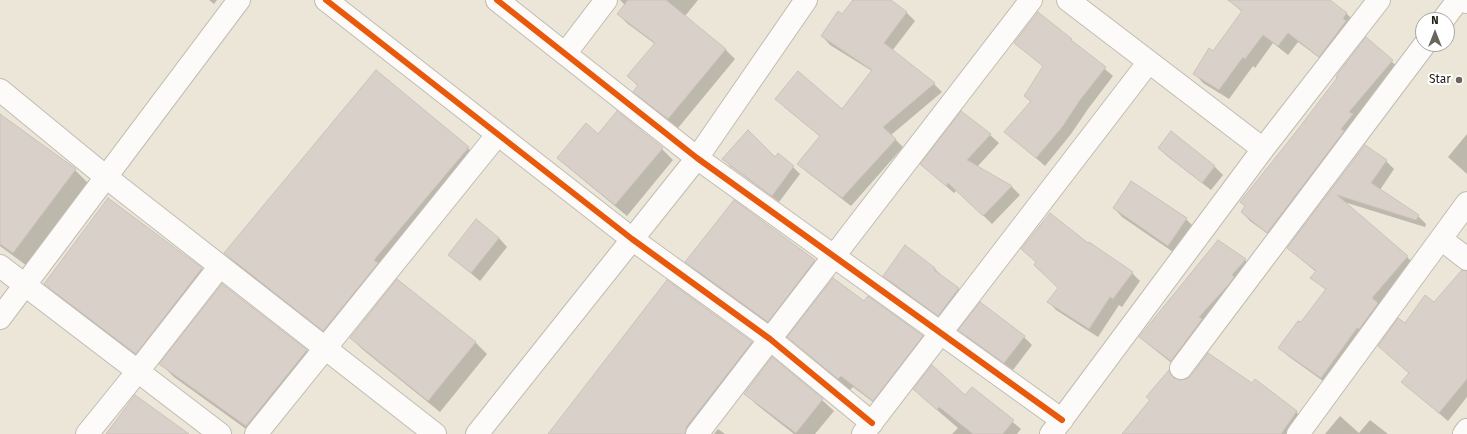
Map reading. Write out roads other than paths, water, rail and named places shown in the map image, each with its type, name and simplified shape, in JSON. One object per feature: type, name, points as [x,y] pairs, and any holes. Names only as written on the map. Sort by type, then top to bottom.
[{"type":"street","points":[[0,318],[239,0]]},
{"type":"street","points":[[326,0],[632,239],[770,339],[867,428],[1148,63]]},
{"type":"street","points":[[497,0],[697,158],[941,332],[1057,427],[1263,149],[1379,0]]},
{"type":"street","points":[[565,54],[606,0]]},
{"type":"street","points":[[478,434],[697,158],[806,0]]},
{"type":"street","points":[[697,434],[1031,0]]},
{"type":"street","points":[[1068,0],[1148,63],[1263,149]]},
{"type":"street","points":[[1449,12],[1458,0]]},
{"type":"street","points":[[1182,368],[1419,52]]},
{"type":"street","points":[[0,90],[106,177],[436,434]]},
{"type":"street","points":[[256,434],[498,134]]},
{"type":"street","points":[[1298,434],[1467,203]]},
{"type":"street","points":[[1441,239],[1467,260]]},
{"type":"street","points":[[0,266],[220,434]]},
{"type":"street","points":[[87,434],[220,266]]},
{"type":"street","points":[[1464,434],[1467,430]]},
{"type":"place","name":"Star","points":[[1459,80]]}]
